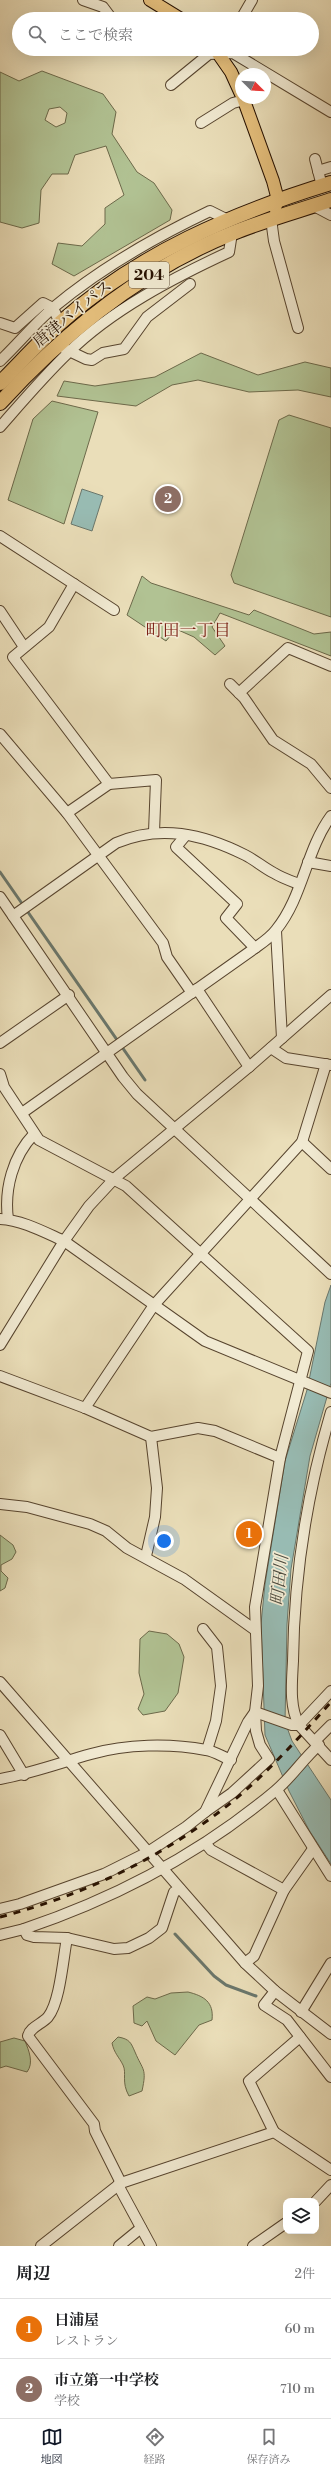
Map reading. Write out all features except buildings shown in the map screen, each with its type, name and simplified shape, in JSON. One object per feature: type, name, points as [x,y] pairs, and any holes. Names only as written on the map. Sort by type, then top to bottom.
[{"type":"highway","name":"唐津バイパス","points":[[0,383],[60,323],[105,288],[152,257],[226,219],[278,200],[326,185]]},
{"type":"highway","name":"唐津バイパス","points":[[0,403],[63,348],[108,303],[155,272],[232,233],[331,200]]},
{"type":"main road","points":[[150,0],[170,12]]},
{"type":"main road","points":[[222,56],[235,81]]},
{"type":"main road","points":[[244,104],[278,200],[271,219]]},
{"type":"street","points":[[83,0],[103,7],[107,12]]},
{"type":"street","points":[[245,12],[252,0]]},
{"type":"street","points":[[171,85],[207,56]]},
{"type":"street","points":[[238,56],[331,112]]},
{"type":"street","points":[[201,123],[235,102]]},
{"type":"street","points":[[315,159],[318,171],[326,185]]},
{"type":"street","points":[[318,171],[331,167]]},
{"type":"street","points":[[314,206],[331,215]]},
{"type":"street","points":[[0,361],[53,308],[116,262],[186,222],[210,211],[226,219]]},
{"type":"street","points":[[271,219],[274,241],[298,328]]},
{"type":"street","points":[[0,427],[63,348],[86,360],[92,360],[103,353],[124,349],[147,317],[190,284]]},
{"type":"street","points":[[0,323],[15,328],[43,303],[53,308],[60,323]]},
{"type":"street","points":[[0,536],[114,610]]},
{"type":"street","points":[[74,584],[49,627],[13,657],[109,784]]},
{"type":"street","points":[[0,611],[24,647]]},
{"type":"street","points":[[239,692],[288,648],[331,666]]},
{"type":"street","points":[[230,684],[239,692],[273,740],[311,764],[331,788]]},
{"type":"street","points":[[0,734],[100,854],[163,943],[167,957],[250,1067]]},
{"type":"street","points":[[67,813],[109,784],[156,780],[154,832]]},
{"type":"street","points":[[22,1114],[255,948],[276,931],[290,908],[320,830],[331,816]]},
{"type":"street","points":[[14,916],[116,843],[134,835],[154,832],[186,835],[225,846],[247,856],[274,874],[299,884]]},
{"type":"street","points":[[186,835],[176,847],[237,904],[226,918],[255,948]]},
{"type":"street","points":[[308,862],[331,866]]},
{"type":"street","points":[[0,897],[69,995],[107,1053],[137,1094],[329,1273]]},
{"type":"street","points":[[276,931],[282,1038]]},
{"type":"street","points":[[0,1043],[69,995]]},
{"type":"street","points":[[0,1345],[64,1241],[89,1206],[115,1178],[250,1067],[331,995]]},
{"type":"street","points":[[85,1408],[154,1305],[200,1252],[302,1142],[328,1065],[286,1058],[271,1048]]},
{"type":"street","points":[[0,1074],[4,1087],[39,1140],[115,1178],[200,1252],[308,1351],[280,1458],[255,1607],[258,1686],[255,1712],[260,1745],[269,1759],[232,1793],[148,1852],[104,1874],[77,1885],[0,1909]]},
{"type":"street","points":[[34,1134],[28,1141],[14,1166],[7,1193],[4,1219],[64,1241],[206,1341],[331,1393]]},
{"type":"street","points":[[302,1142],[331,1169]]},
{"type":"street","points":[[0,1376],[85,1408],[151,1437],[198,1428],[215,1431],[280,1458]]},
{"type":"street","points":[[295,1725],[292,1676],[297,1574],[312,1483],[331,1412]]},
{"type":"street","points":[[146,1556],[155,1517],[157,1488],[151,1437]]},
{"type":"street","points":[[0,1504],[27,1507],[90,1524],[106,1532],[127,1548],[146,1556],[184,1578],[255,1630]]},
{"type":"street","points":[[203,1629],[217,1647],[221,1686],[216,1720],[207,1750]]},
{"type":"street","points":[[0,1682],[245,1963],[274,1991],[331,2034]]},
{"type":"street","points":[[295,1725],[331,1691]]},
{"type":"street","points":[[255,1712],[295,1725],[317,1743],[331,1760]]},
{"type":"street","points":[[205,1812],[248,1722],[255,1712]]},
{"type":"street","points":[[0,1935],[24,1929],[115,1894],[164,1869],[206,1844],[278,1788],[309,1754],[331,1725]]},
{"type":"street","points":[[0,1736],[24,1775]]},
{"type":"street","points":[[0,1779],[24,1775],[92,1754],[132,1748],[165,1746],[207,1750],[231,1760]]},
{"type":"street","points":[[278,1788],[313,1849],[331,1876]]},
{"type":"street","points":[[206,1844],[211,1850],[284,1890]]},
{"type":"street","points":[[245,1963],[254,1956],[284,1890],[313,1849]]},
{"type":"street","points":[[24,1929],[28,1935],[34,1937],[67,1938],[114,1949],[128,1948],[149,1938],[162,1928],[174,1892],[180,1889]]},
{"type":"street","points":[[67,1938],[55,2002],[48,2017],[30,2031],[28,2036],[94,2124],[95,2131],[119,2184],[151,2246]]},
{"type":"street","points":[[300,2012],[312,1997],[331,1963]]},
{"type":"street","points":[[274,1991],[264,2005],[287,2020],[331,2077]]},
{"type":"street","points":[[300,2037],[249,2082],[274,2132],[331,2170]]},
{"type":"street","points":[[41,2246],[119,2184],[274,2132]]},
{"type":"street","points":[[319,2198],[331,2185]]},
{"type":"street","points":[[253,2246],[283,2224]]},
{"type":"street","points":[[119,2246],[141,2228]]},
{"type":"green space","points":[[42,71],[103,94],[116,112],[112,134],[137,172],[154,183],[172,210],[170,220],[74,276],[52,264],[58,243],[82,246],[105,224],[105,208],[124,195],[106,146],[75,155],[68,174],[52,174],[41,190],[39,223],[22,228],[0,222],[0,72],[19,81]],"holes":[[[60,107],[67,113],[65,123],[56,127],[45,120],[49,109]]]},
{"type":"green space","points":[[201,353],[258,375],[305,362],[331,368],[331,397],[298,390],[249,392],[198,380],[172,385],[136,406],[57,396],[64,381],[95,386],[155,377]]},
{"type":"green space","points":[[52,401],[98,412],[64,524],[8,500],[33,419]]},
{"type":"green space","points":[[289,415],[331,428],[331,617],[234,583],[231,575],[279,420]]},
{"type":"green space","points":[[142,576],[151,583],[249,615],[254,610],[314,634],[331,632],[331,656],[220,613],[212,627],[225,646],[215,655],[194,637],[176,629],[166,641],[127,615]]},
{"type":"green space","points":[[0,1535],[13,1545],[16,1552],[12,1559],[1,1565],[1,1571],[8,1578],[5,1588],[0,1591]]},
{"type":"green space","points":[[149,1631],[167,1634],[179,1644],[184,1657],[178,1693],[165,1711],[143,1715],[138,1709],[144,1694],[139,1673],[140,1639]]},
{"type":"green space","points":[[188,1992],[203,1998],[210,2004],[212,2020],[199,2025],[175,2055],[156,2041],[147,2021],[142,2026],[134,2023],[133,2006],[147,1997],[155,1999],[171,1993]]},
{"type":"green space","points":[[118,2037],[128,2040],[131,2044],[144,2074],[142,2091],[129,2096],[125,2086],[124,2068],[112,2043]]},
{"type":"green space","points":[[14,2038],[25,2041],[27,2045],[30,2065],[27,2072],[6,2066],[0,2068],[0,2042]]},
{"type":"water","points":[[82,489],[103,496],[92,531],[71,524]]},
{"type":"water","name":"町田川","points":[[331,1285],[331,1383],[310,1456],[291,1569],[287,1624],[285,1722],[292,1741],[331,1800],[331,1864],[309,1830],[289,1791],[265,1735],[261,1624],[265,1584],[285,1461],[307,1390],[325,1302]]},
{"type":"waterway","points":[[0,872],[145,1080]]},
{"type":"waterway","points":[[175,1934],[214,1976],[226,1985],[256,1996]]},
{"type":"railway","points":[[0,1917],[89,1887],[145,1860],[172,1844],[223,1809],[252,1785],[331,1702]]},
{"type":"place","name":"市立第一中学校","points":[[168,499]]},
{"type":"place","name":"日浦屋","points":[[249,1534]]},
{"type":"district","name":"町田一丁目","points":[[188,630]]}]
